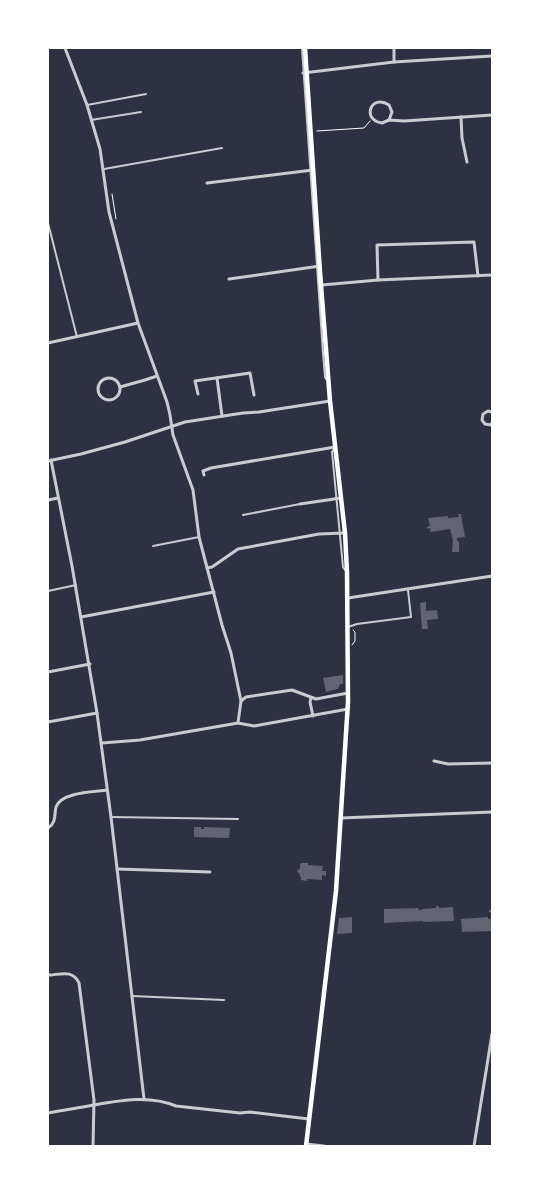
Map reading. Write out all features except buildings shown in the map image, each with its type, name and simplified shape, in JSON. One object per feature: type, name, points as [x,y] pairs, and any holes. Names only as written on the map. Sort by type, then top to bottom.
[{"type":"main road","points":[[304,48],[319,266],[348,598],[348,709],[338,860],[306,1145]]},
{"type":"street","points":[[65,48],[87,105],[100,149],[109,212],[138,323],[167,402],[173,435],[193,490],[199,537],[241,701],[238,723]]},
{"type":"street","points":[[394,48],[394,62]]},
{"type":"street","points":[[305,72],[394,62],[492,56]]},
{"type":"street","points":[[389,120],[392,112],[389,105],[378,102],[370,110],[374,121],[382,123],[389,120],[404,121],[492,115]]},
{"type":"street","points":[[461,117],[462,138],[467,162]]},
{"type":"street","points":[[207,183],[312,170]]},
{"type":"street","points":[[378,280],[377,246],[474,242],[478,276]]},
{"type":"street","points":[[229,279],[319,266]]},
{"type":"street","points":[[322,285],[378,280],[492,275]]},
{"type":"street","points":[[48,343],[138,323]]},
{"type":"street","points":[[198,394],[195,381],[250,373],[254,395]]},
{"type":"street","points":[[120,387],[157,376]]},
{"type":"street","points":[[105,378],[115,379],[120,387],[120,393],[117,397],[108,401],[99,396],[97,391],[100,381],[105,378]]},
{"type":"street","points":[[217,378],[222,416]]},
{"type":"street","points":[[144,1099],[98,713],[76,585],[49,461],[125,442],[185,422],[330,401]]},
{"type":"street","points":[[492,412],[488,411],[483,414],[482,420],[486,424],[491,425],[492,423]]},
{"type":"street","points":[[204,474],[203,471],[211,468],[335,447]]},
{"type":"street","points":[[48,500],[58,498]]},
{"type":"street","points":[[300,504],[339,498]]},
{"type":"street","points":[[207,568],[212,567],[238,549],[319,534],[343,533]]},
{"type":"street","points":[[348,598],[492,576]]},
{"type":"street","points":[[81,616],[214,592]]},
{"type":"street","points":[[48,672],[90,664]]},
{"type":"street","points":[[241,701],[246,697],[292,690],[316,699],[348,693]]},
{"type":"street","points":[[311,698],[312,716]]},
{"type":"street","points":[[102,743],[140,740],[238,723],[254,726],[348,709]]},
{"type":"street","points":[[48,722],[98,713]]},
{"type":"street","points":[[434,761],[448,764],[492,763]]},
{"type":"street","points":[[48,828],[55,819],[57,805],[62,799],[68,796],[107,790]]},
{"type":"street","points":[[341,818],[492,812]]},
{"type":"street","points":[[117,870],[210,872]]},
{"type":"street","points":[[48,974],[70,974],[77,978],[79,983],[93,1091],[93,1146]]},
{"type":"street","points":[[474,1146],[492,1034]]},
{"type":"street","points":[[48,1113],[118,1100],[144,1099],[167,1102],[176,1106],[309,1119]]},
{"type":"street","points":[[306,1145],[324,1146]]},
{"type":"lane","points":[[305,72],[312,170]]},
{"type":"lane","points":[[87,105],[146,94]]},
{"type":"lane","points":[[91,120],[141,112]]},
{"type":"lane","points":[[104,169],[222,148]]},
{"type":"lane","points":[[48,223],[77,337]]},
{"type":"lane","points":[[319,266],[325,377],[329,382]]},
{"type":"lane","points":[[243,514],[300,504]]},
{"type":"lane","points":[[153,546],[199,537]]},
{"type":"lane","points":[[48,590],[76,585]]},
{"type":"lane","points":[[348,626],[412,617],[408,590]]},
{"type":"lane","points":[[111,817],[238,819]]},
{"type":"lane","points":[[132,996],[224,1000]]},
{"type":"path","points":[[311,132],[364,128],[372,118]]},
{"type":"path","points":[[111,188],[117,226]]}]
